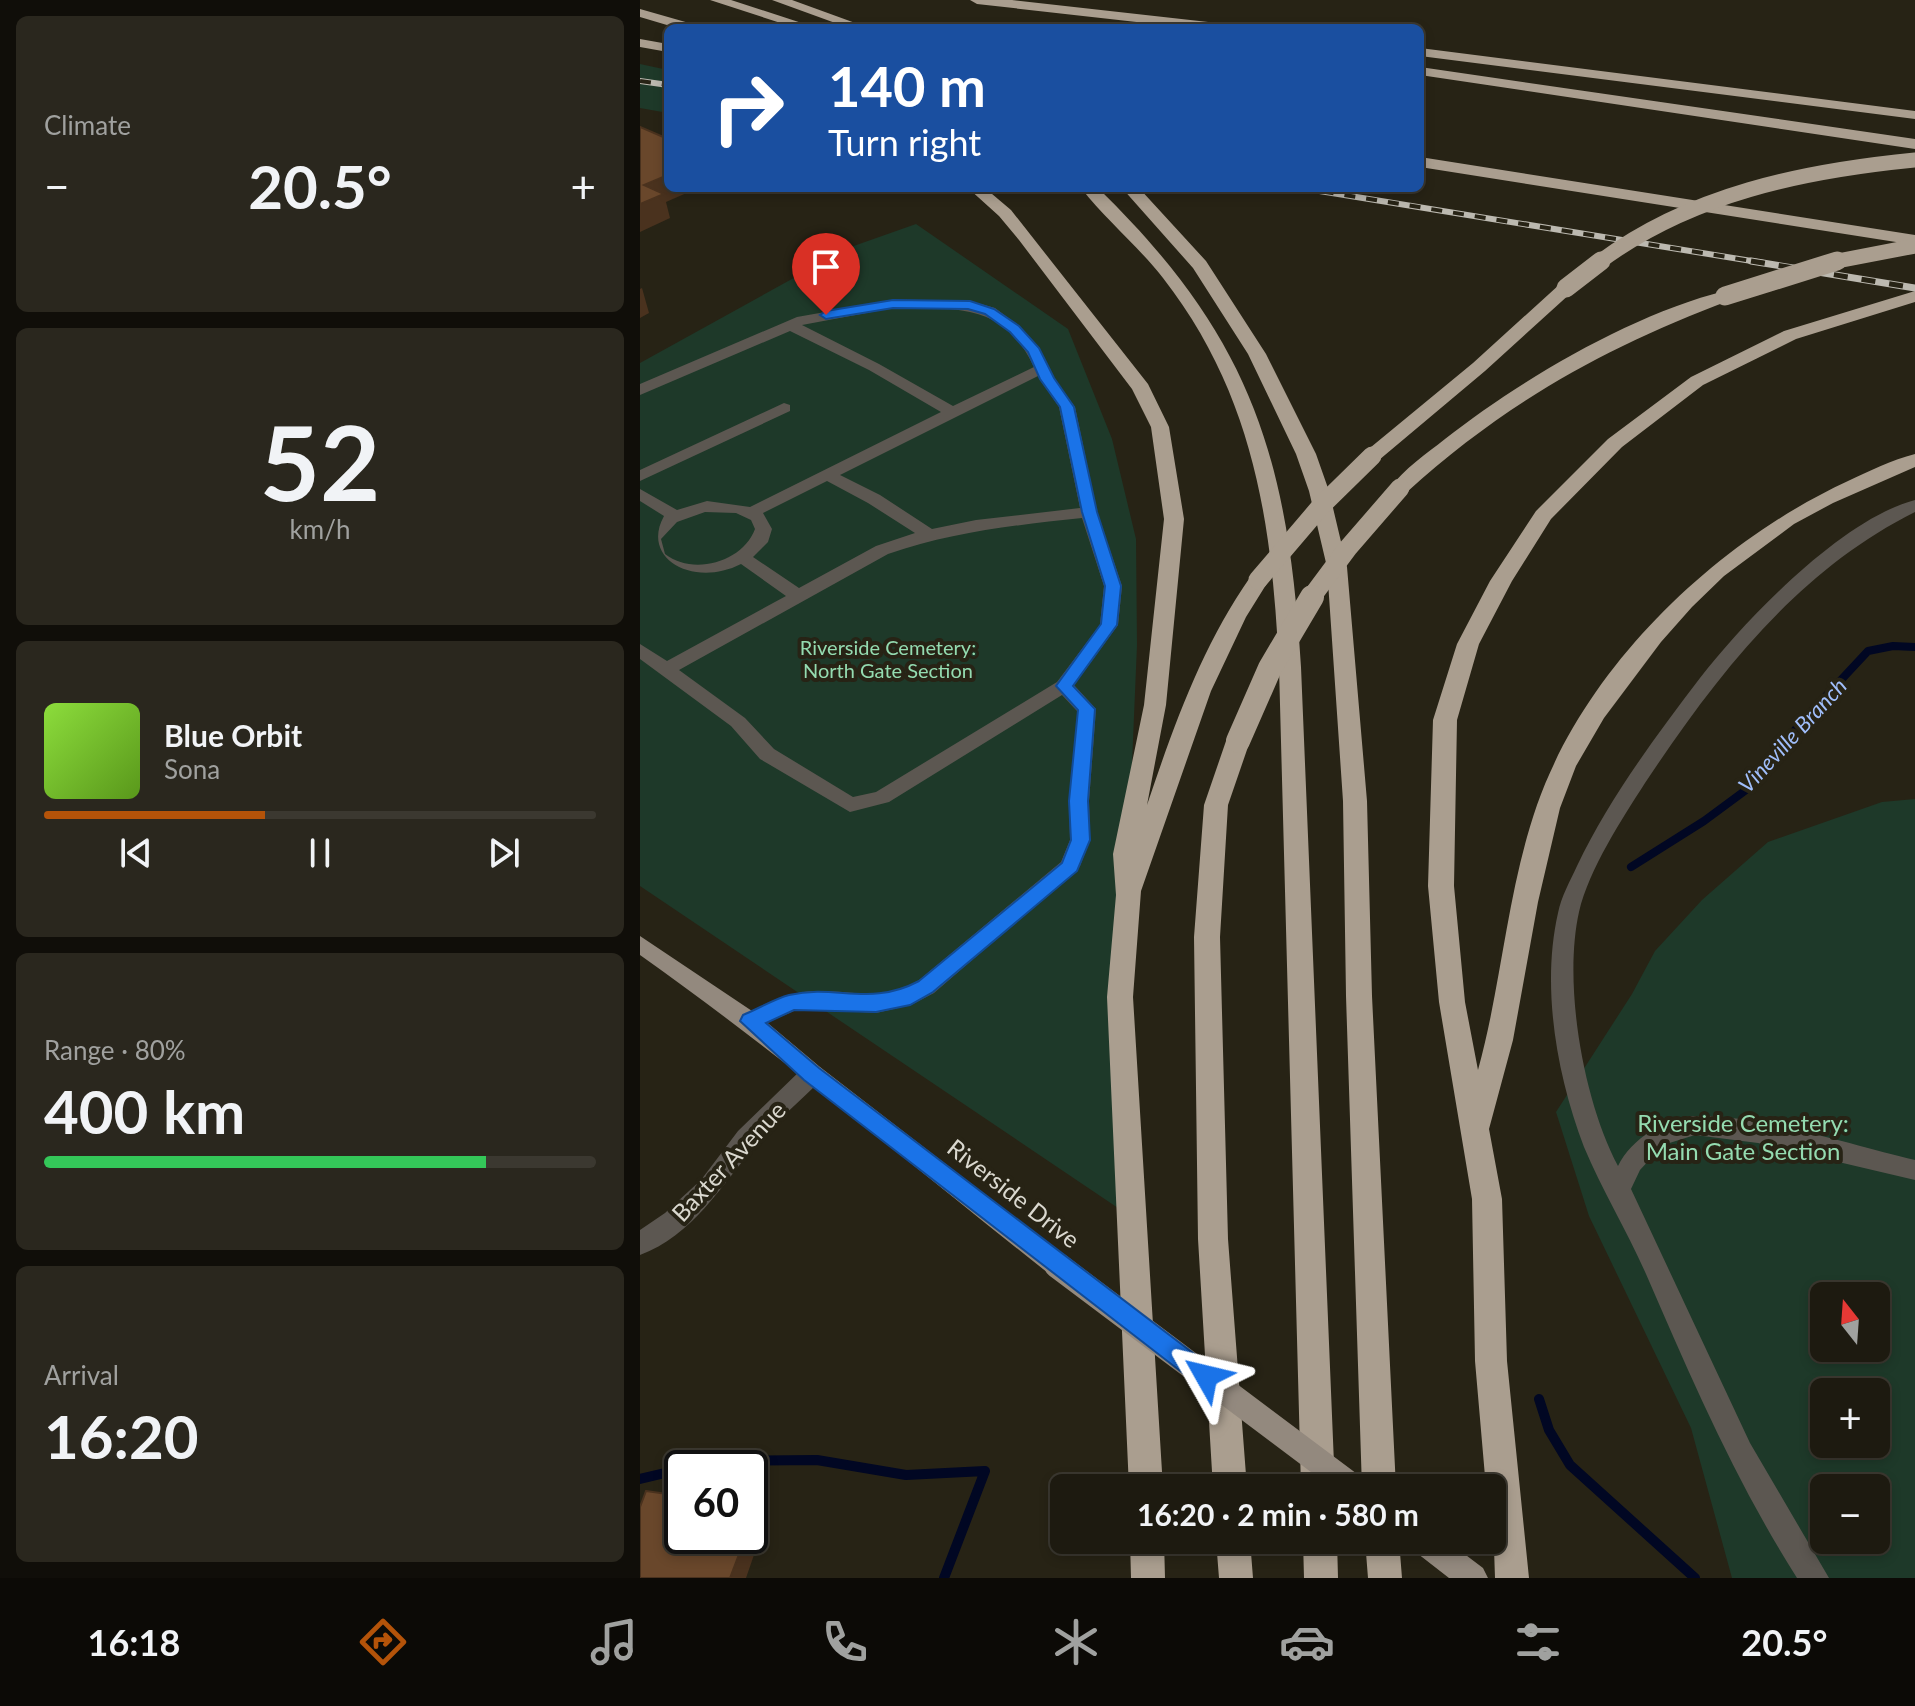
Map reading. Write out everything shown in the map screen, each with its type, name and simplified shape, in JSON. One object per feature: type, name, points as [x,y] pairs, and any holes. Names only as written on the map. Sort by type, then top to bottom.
[{"type":"highway","points":[[717,0],[797,24]]},
{"type":"highway","points":[[779,0],[850,24]]},
{"type":"highway","points":[[961,0],[1123,24]]},
{"type":"highway","points":[[977,0],[1190,24]]},
{"type":"highway","points":[[640,13],[677,24]]},
{"type":"highway","points":[[640,43],[664,47]]},
{"type":"highway","points":[[1424,53],[1915,115]]},
{"type":"highway","points":[[1424,72],[1915,144]]},
{"type":"highway","points":[[1129,895],[1202,678],[1229,623],[1258,580],[1321,506],[1372,456],[1566,288],[1647,231],[1722,199],[1804,176],[1915,160]]},
{"type":"highway","points":[[1424,163],[1915,243]]},
{"type":"highway","points":[[981,192],[1005,213],[1114,349],[1141,388],[1160,427],[1174,519],[1155,705],[1125,854],[1129,895],[1120,997],[1145,1474]]},
{"type":"highway","points":[[1135,192],[1200,265],[1257,354],[1306,454],[1319,491],[1337,567],[1355,801],[1359,996],[1378,1474]]},
{"type":"highway","points":[[1094,193],[1165,267],[1214,338],[1247,408],[1271,487],[1283,579],[1293,757],[1318,1474]]},
{"type":"highway","points":[[1229,1474],[1213,1239],[1207,937],[1216,805],[1255,694],[1297,615],[1330,567],[1400,488],[1458,436],[1553,371],[1643,327],[1725,296],[1824,264],[1915,243]]},
{"type":"highway","points":[[1512,1578],[1491,1361],[1487,1199],[1452,1002],[1441,886],[1445,720],[1468,644],[1501,581],[1543,515],[1615,443],[1697,381],[1790,335],[1915,296]]},
{"type":"highway","points":[[1476,1129],[1502,1033],[1523,915],[1559,779],[1606,697],[1653,634],[1679,606],[1746,548],[1806,507],[1839,490],[1915,460]]},
{"type":"highway","points":[[1147,1554],[1148,1578]]},
{"type":"highway","points":[[1234,1554],[1236,1578]]},
{"type":"highway","points":[[1320,1554],[1321,1578]]},
{"type":"highway","points":[[1383,1554],[1385,1578]]},
{"type":"main road","name":"Riverside Drive","points":[[640,944],[750,1021],[812,1074],[1057,1265],[1335,1474]]},
{"type":"main road","points":[[1441,1554],[1473,1578]]},
{"type":"street","points":[[640,390],[790,325],[851,309],[893,304],[970,305],[990,311],[1014,329],[1034,351],[1047,379],[1067,407],[1089,512],[1113,586],[1109,625],[1064,686],[882,797],[850,805],[767,754],[738,722],[640,650]]},
{"type":"street","points":[[790,325],[874,367],[953,413]]},
{"type":"street","points":[[752,512],[765,528],[763,539],[743,558],[708,569],[681,568],[660,559],[652,543],[656,533],[676,516],[707,506],[752,512],[1043,368]]},
{"type":"street","points":[[640,476],[784,408]]},
{"type":"street","points":[[827,475],[874,499],[929,535]]},
{"type":"street","points":[[640,494],[676,516]]},
{"type":"street","points":[[1814,1578],[1781,1531],[1749,1470],[1593,1138],[1571,1051],[1561,972],[1568,912],[1598,842],[1636,779],[1704,686],[1772,608],[1830,556],[1915,505]]},
{"type":"street","points":[[666,669],[882,550],[929,535],[976,525],[1089,512]]},
{"type":"street","points":[[743,558],[797,595]]},
{"type":"street","points":[[640,569],[660,559]]},
{"type":"street","points":[[750,1021],[791,1003],[814,1000],[876,1004],[903,999],[926,987],[1070,866],[1080,840],[1079,801],[1087,721],[1086,709],[1064,686]]},
{"type":"street","name":"Baxter Avenue","points":[[640,1244],[674,1221],[710,1187],[747,1138],[812,1074]]},
{"type":"street","points":[[1619,1188],[1631,1163],[1655,1138],[1695,1125],[1758,1133],[1915,1170]]},
{"type":"green space","points":[[640,64],[664,69],[664,112],[640,108]]},
{"type":"green space","name":"Riverside Cemetery: North Gate Section","points":[[916,224],[1068,329],[1112,439],[1136,539],[1137,645],[1124,954],[1121,1210],[640,886],[640,363],[848,248]]},
{"type":"green space","name":"Riverside Cemetery: Main Gate Section","points":[[1915,799],[1915,1578],[1732,1578],[1691,1428],[1589,1216],[1556,1112],[1632,994],[1655,951],[1702,900],[1768,842],[1882,802]]},
{"type":"building","points":[[640,127],[664,137],[664,177],[644,185],[664,194],[640,204]]},
{"type":"building","points":[[646,1491],[664,1494],[664,1554],[739,1554],[730,1578],[640,1578],[640,1507]]},
{"type":"waterway","name":"Vineville Branch","points":[[1631,867],[1704,821],[1750,787],[1799,725],[1868,651],[1893,646],[1915,647]]},
{"type":"waterway","points":[[1539,1399],[1549,1430],[1570,1465],[1695,1578]]},
{"type":"waterway","name":"Vineville Branch","points":[[768,1460],[817,1460],[906,1475],[985,1471],[944,1578]]},
{"type":"waterway","name":"Vineville Branch","points":[[640,1479],[664,1473]]},
{"type":"railway","points":[[640,81],[664,84]]},
{"type":"railway","points":[[1326,192],[1764,263]]},
{"type":"railway","points":[[1751,261],[1915,288]]},
{"type":"route","points":[[826,315],[893,304],[925,302],[970,305],[990,311],[1014,329],[1034,351],[1047,379],[1067,407],[1089,512],[1113,586],[1109,625],[1064,686],[1086,709],[1087,721],[1079,801],[1080,840],[1070,866],[926,987],[903,999],[876,1004],[814,1000],[791,1003],[750,1021],[812,1074],[1057,1265],[1206,1376]]}]
